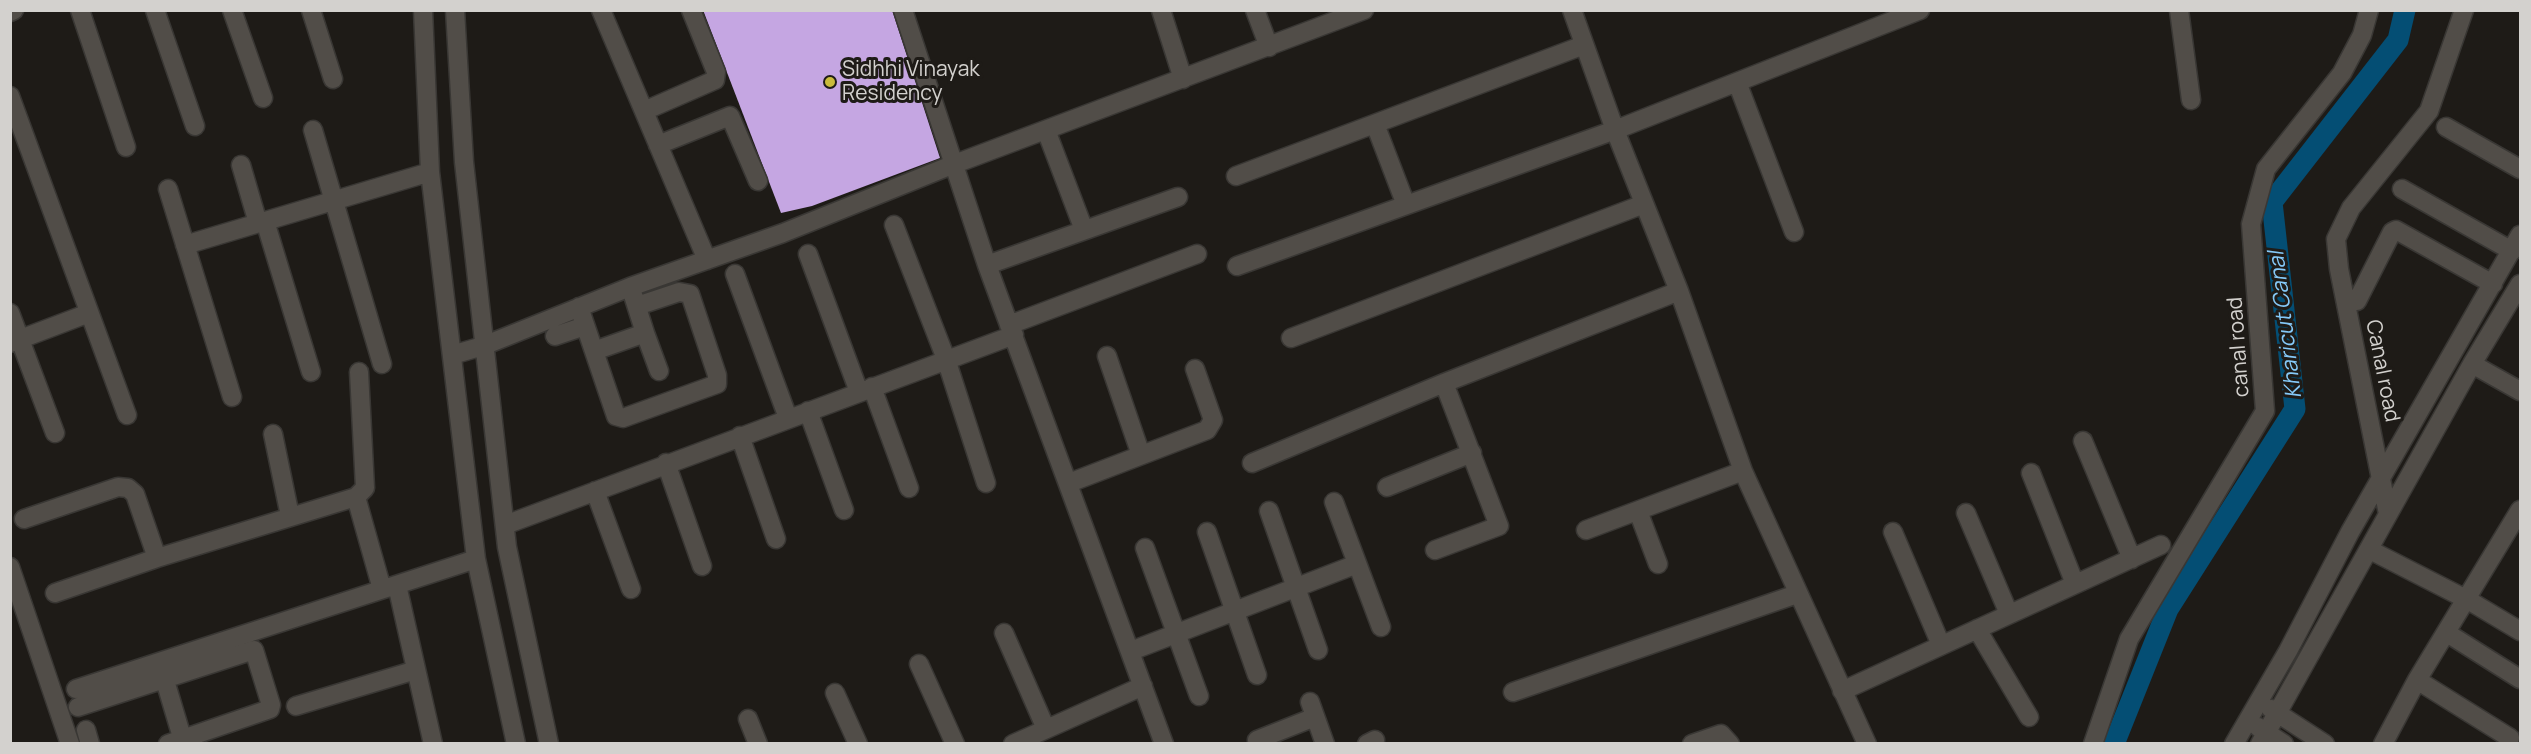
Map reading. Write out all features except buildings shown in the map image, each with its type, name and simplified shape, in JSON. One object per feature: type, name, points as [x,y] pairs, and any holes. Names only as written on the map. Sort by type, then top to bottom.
[{"type":"street","points":[[80,10],[126,147]]},
{"type":"street","points":[[155,10],[195,126]]},
{"type":"street","points":[[232,10],[263,98]]},
{"type":"street","points":[[311,10],[333,79]]},
{"type":"street","points":[[423,10],[430,172],[476,560],[516,744]]},
{"type":"street","points":[[455,10],[464,162],[505,525],[515,593],[549,744]]},
{"type":"street","points":[[644,111],[715,80],[716,72],[691,10]]},
{"type":"street","points":[[903,10],[952,165],[987,265],[1164,744]]},
{"type":"street","points":[[1161,10],[1183,79]]},
{"type":"street","points":[[1255,10],[1269,47]]},
{"type":"street","points":[[1572,10],[1614,130],[1679,291],[1743,471],[1867,744]]},
{"type":"street","points":[[1237,266],[1614,130],[1920,10]]},
{"type":"street","points":[[2179,10],[2191,100]]},
{"type":"street","name":"canal road","points":[[2093,744],[2129,639],[2265,411],[2252,224],[2258,199],[2266,170],[2342,73],[2362,35],[2369,10]]},
{"type":"street","name":"Canal road","points":[[2388,514],[2339,269],[2336,238],[2350,208],[2429,111],[2464,10]]},
{"type":"street","points":[[605,12],[707,260]]},
{"type":"street","points":[[452,355],[483,346],[630,287],[783,233],[952,165],[1358,12]]},
{"type":"street","points":[[1236,176],[1584,45]]},
{"type":"street","points":[[1737,82],[1794,232]]},
{"type":"street","points":[[10,96],[127,415]]},
{"type":"street","points":[[658,144],[730,116],[758,181]]},
{"type":"street","points":[[1375,124],[1406,205]]},
{"type":"street","points":[[2445,127],[2520,169]]},
{"type":"street","points":[[313,130],[382,364]]},
{"type":"street","points":[[1046,130],[1084,230]]},
{"type":"street","points":[[241,165],[311,372]]},
{"type":"street","points":[[185,245],[430,172]]},
{"type":"street","points":[[168,189],[232,397]]},
{"type":"street","points":[[2234,744],[2381,479],[2516,243],[2402,189]]},
{"type":"street","points":[[987,265],[1178,197]]},
{"type":"street","points":[[1291,338],[1644,204]]},
{"type":"street","points":[[894,225],[946,359],[986,483]]},
{"type":"street","points":[[2358,301],[2392,232],[2397,230],[2493,284]]},
{"type":"street","points":[[808,254],[909,488]]},
{"type":"street","points":[[505,525],[946,359],[1197,254]]},
{"type":"street","points":[[735,274],[788,418]]},
{"type":"street","points":[[2264,738],[2472,364],[2520,284]]},
{"type":"street","points":[[630,287],[658,371]]},
{"type":"street","points":[[579,307],[614,413],[619,417],[717,384],[717,375],[688,291],[637,306]]},
{"type":"street","points":[[1252,463],[1444,382],[1679,291]]},
{"type":"street","points":[[10,313],[15,341],[55,433]]},
{"type":"street","points":[[15,341],[89,313]]},
{"type":"street","points":[[555,336],[585,326]]},
{"type":"street","points":[[594,351],[645,333]]},
{"type":"street","points":[[1107,356],[1141,455]]},
{"type":"street","points":[[2472,364],[2520,391]]},
{"type":"street","points":[[1069,483],[1207,430],[1213,420],[1195,369]]},
{"type":"street","points":[[55,593],[157,558],[356,497],[365,488],[359,372]]},
{"type":"street","points":[[1435,550],[1499,526],[1444,382]]},
{"type":"street","points":[[808,411],[844,510]]},
{"type":"street","points":[[273,434],[290,516]]},
{"type":"street","points":[[740,436],[776,539]]},
{"type":"street","points":[[2083,441],[2132,559]]},
{"type":"street","points":[[1387,487],[1472,453]]},
{"type":"street","points":[[666,463],[702,566]]},
{"type":"street","points":[[1586,530],[1743,471]]},
{"type":"street","points":[[2031,473],[2075,584]]},
{"type":"street","points":[[24,519],[118,487],[128,488],[135,494],[157,558]]},
{"type":"street","points":[[595,491],[631,589]]},
{"type":"street","points":[[356,497],[390,587],[416,670],[433,744]]},
{"type":"street","points":[[1334,502],[1381,627]]},
{"type":"street","points":[[2383,744],[2417,680],[2468,600],[2520,510]]},
{"type":"street","points":[[1269,511],[1318,650]]},
{"type":"street","points":[[1638,511],[1658,564]]},
{"type":"street","points":[[1966,513],[2009,614]]},
{"type":"street","points":[[1207,532],[1257,675]]},
{"type":"street","points":[[1893,532],[1941,645]]},
{"type":"street","points":[[1842,691],[2161,545]]},
{"type":"street","points":[[1145,548],[1199,696]]},
{"type":"street","points":[[2370,550],[2468,600],[2520,632]]},
{"type":"street","points":[[77,698],[162,670],[390,587],[476,560]]},
{"type":"street","points":[[1131,651],[1357,564]]},
{"type":"street","points":[[10,567],[70,744]]},
{"type":"street","points":[[1513,692],[1797,594]]},
{"type":"street","points":[[1977,629],[2029,717]]},
{"type":"street","points":[[1004,633],[1046,729]]},
{"type":"street","points":[[2447,633],[2520,679]]},
{"type":"street","points":[[251,649],[256,652],[271,705],[270,709],[179,742],[162,670],[251,649]]},
{"type":"street","points":[[919,664],[955,744]]},
{"type":"street","points":[[297,706],[416,670]]},
{"type":"street","points":[[2417,680],[2510,738]]},
{"type":"street","points":[[1024,741],[1143,686]]},
{"type":"street","points":[[835,693],[858,744]]},
{"type":"street","points":[[2259,702],[2325,744]]},
{"type":"street","points":[[1257,740],[1313,710],[1325,744]]},
{"type":"street","points":[[748,719],[758,744]]},
{"type":"street","points":[[2248,720],[2264,738],[2284,744]]},
{"type":"street","points":[[1692,744],[1721,734],[1730,744]]},
{"type":"waterway","name":"Kharicut Canal","points":[[2114,744],[2168,609],[2295,409],[2272,202],[2398,40],[2405,10]]},
{"type":"place","name":"Sidhhi Vinayak Residency","points":[[830,82]]}]
